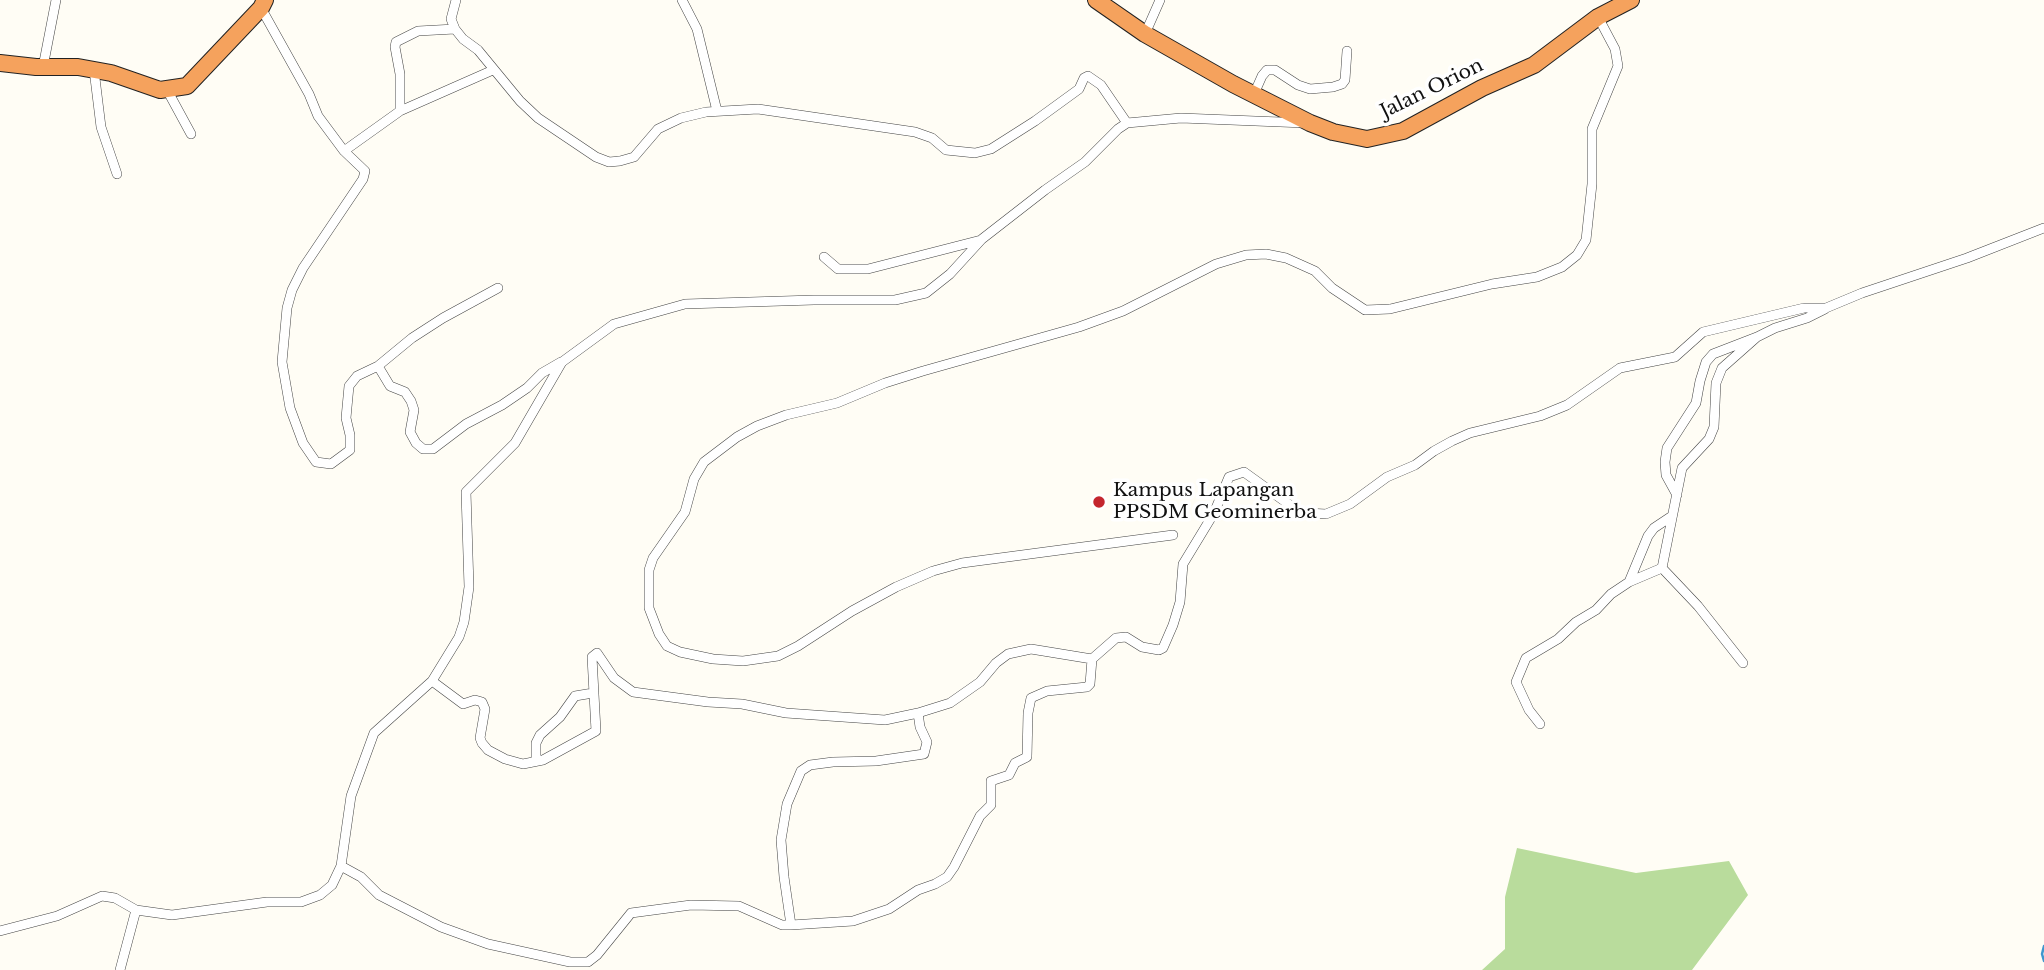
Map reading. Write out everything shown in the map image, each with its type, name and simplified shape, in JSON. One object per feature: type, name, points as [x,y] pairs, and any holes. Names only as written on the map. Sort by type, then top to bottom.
[{"type":"highway","name":"Jalan Orion","points":[[1096,0],[1192,62],[1310,123],[1342,135],[1367,139],[1403,131],[1482,88],[1534,65],[1598,17],[1631,0]]},
{"type":"highway","points":[[0,63],[78,67],[111,74],[160,90],[187,86],[263,4]]},
{"type":"street","points":[[43,67],[56,0]]},
{"type":"street","points":[[456,0],[452,19],[455,29],[463,39],[478,50],[538,118],[596,157],[609,162],[620,162],[634,157],[658,129],[681,118],[718,111],[758,109],[915,132],[932,138],[946,150],[975,153],[991,149],[1035,121],[1079,89],[1084,78],[1088,76],[1101,85],[1127,123]]},
{"type":"street","points":[[682,0],[697,29],[718,111]]},
{"type":"street","points":[[1145,34],[1160,0]]},
{"type":"street","points":[[263,4],[318,116],[344,151],[365,171],[363,179],[303,268],[292,290],[284,331],[282,362],[290,408],[303,443],[316,462],[331,464],[350,450],[351,435],[346,418],[349,386],[357,376],[378,366],[412,338],[443,318],[498,288]]},
{"type":"street","points":[[1173,535],[962,563],[933,570],[852,611],[778,656],[743,661],[713,659],[680,652],[667,646],[649,608],[649,570],[653,558],[685,512],[694,479],[704,462],[737,437],[786,415],[837,403],[923,371],[1079,327],[1123,311],[1216,264],[1246,256],[1266,254],[1286,258],[1315,271],[1332,288],[1365,310],[1390,309],[1492,284],[1537,278],[1562,267],[1577,255],[1586,240],[1592,184],[1591,129],[1618,66],[1615,49],[1598,17]]},
{"type":"street","points":[[400,111],[400,74],[396,42],[418,31],[455,29]]},
{"type":"street","points":[[1254,94],[1262,76],[1268,70],[1275,70],[1298,85],[1310,89],[1342,84],[1345,80],[1347,51]]},
{"type":"street","points":[[94,70],[100,127],[117,174]]},
{"type":"street","points":[[344,151],[400,111],[493,70]]},
{"type":"street","points":[[166,88],[191,134]]},
{"type":"street","points":[[378,366],[390,386],[405,392],[411,401],[414,410],[410,432],[416,443],[423,449],[433,449],[466,424],[527,388],[542,373],[562,362],[614,324],[685,304],[895,300],[926,293],[950,274],[982,239],[1085,162],[1127,123],[1181,118],[1310,123]]},
{"type":"street","points":[[1677,495],[1666,475],[1667,448],[1696,403],[1706,362],[1713,354],[1757,338],[1775,328],[1807,318],[1862,293],[2044,229]]},
{"type":"street","points":[[824,257],[838,269],[868,269],[982,239]]},
{"type":"street","points":[[341,866],[361,877],[368,887],[379,895],[441,927],[488,944],[570,962],[588,962],[597,955],[631,913],[691,905],[739,906],[782,925],[792,925],[853,921],[889,909],[918,890],[947,877],[980,816],[991,805],[991,781],[1009,775],[1015,763],[1027,757],[1031,698],[1047,691],[1087,687],[1090,684],[1093,659],[1116,638],[1126,636],[1142,647],[1159,650],[1163,648],[1180,602],[1183,564],[1214,513],[1225,483],[1235,473],[1244,472],[1294,508],[1307,513],[1326,514],[1350,504],[1387,477],[1415,466],[1452,441],[1470,433],[1540,416],[1567,405],[1620,369],[1675,357],[1703,332],[1804,309],[1826,308]]},
{"type":"street","points":[[1662,568],[1682,468],[1709,439],[1714,427],[1714,394],[1722,368],[1757,338]]},
{"type":"street","points":[[0,931],[57,916],[102,896],[115,898],[136,910],[172,915],[267,902],[301,902],[320,895],[332,885],[341,866],[351,796],[374,733],[432,681],[459,637],[468,601],[469,535],[466,492],[515,443],[562,362]]},
{"type":"street","points":[[1698,391],[1714,417]]},
{"type":"street","points":[[1629,582],[1648,536],[1654,528],[1672,516]]},
{"type":"street","points":[[1540,724],[1516,682],[1526,658],[1558,639],[1629,582],[1662,568]]},
{"type":"street","points":[[1662,568],[1699,606],[1743,663]]},
{"type":"street","points":[[432,681],[463,704],[475,700],[482,702],[485,709],[480,738],[488,750],[523,764],[555,754],[596,731],[592,657],[597,653],[614,678],[633,692],[742,704],[786,713],[885,720],[950,703],[980,682],[996,663],[1008,654],[1031,649],[1093,659]]},
{"type":"street","points":[[536,761],[536,743],[540,736],[560,717],[575,696],[593,693]]},
{"type":"street","points":[[792,925],[781,840],[787,804],[801,771],[810,765],[833,761],[876,761],[924,754],[927,742],[920,727],[918,713]]},
{"type":"street","points":[[120,970],[136,910]]},
{"type":"green space","points":[[1517,848],[1636,873],[1729,861],[1748,895],[1692,970],[1482,970],[1505,949],[1505,897]]},
{"type":"waterway","points":[[2044,946],[2044,961]]},
{"type":"place","name":"Kampus Lapangan PPSDM Geominerba","points":[[1099,502]]}]
